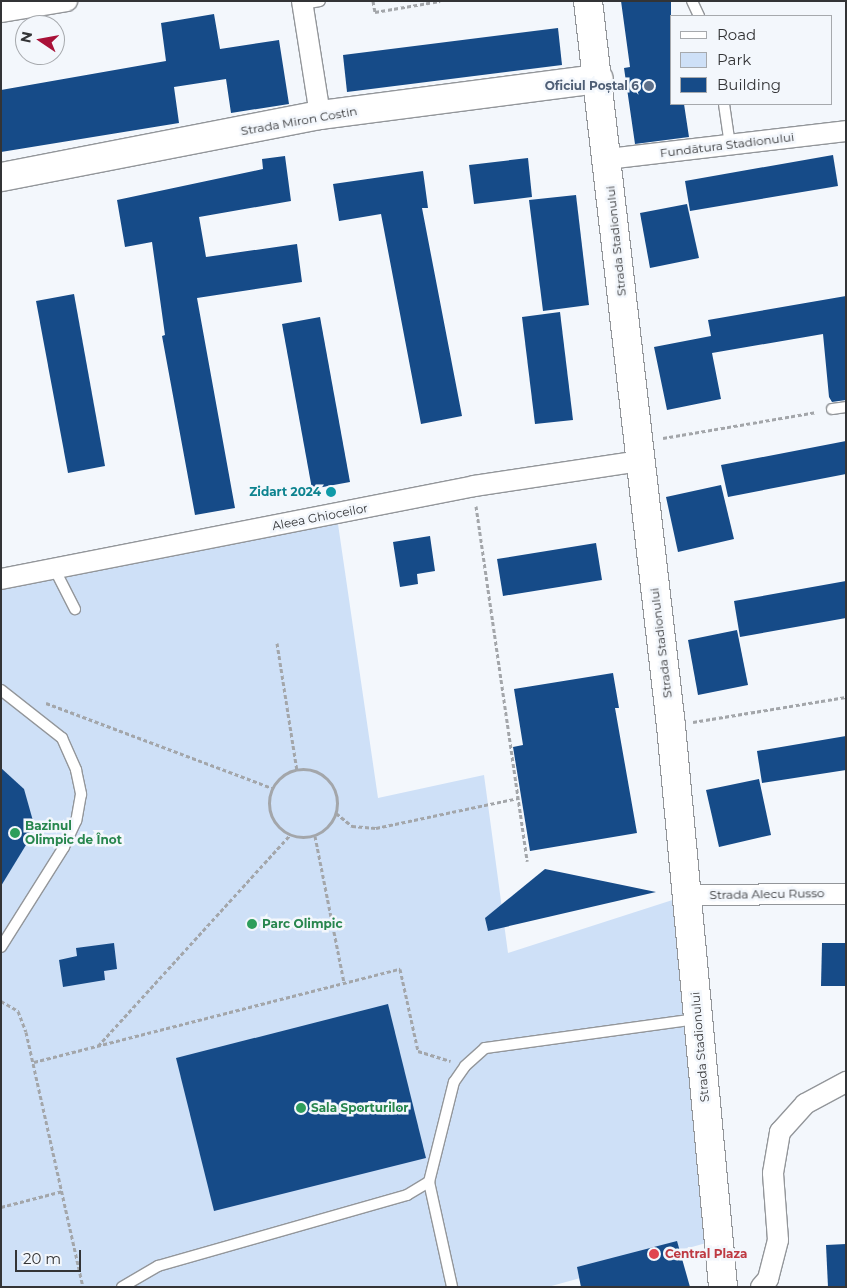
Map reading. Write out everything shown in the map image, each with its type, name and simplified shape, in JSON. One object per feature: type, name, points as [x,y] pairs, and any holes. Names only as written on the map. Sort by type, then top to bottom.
[{"type":"street","points":[[1,12],[67,1]]},
{"type":"street","name":"Strada Stadionului","points":[[588,1],[608,160],[671,726],[688,896],[697,1019],[722,1287]]},
{"type":"street","points":[[308,2],[320,115]]},
{"type":"street","name":"Strada Miron Costin","points":[[1,178],[320,115],[598,79]]},
{"type":"street","name":"Fundătura Stadionului","points":[[608,160],[846,131]]},
{"type":"street","name":"Aleea Ghioceilor","points":[[1,579],[55,570],[639,452]]},
{"type":"street","name":"Strada Alecu Russo","points":[[688,896],[846,894]]},
{"type":"street","points":[[761,1287],[768,1279],[778,1240],[773,1173],[780,1132],[805,1104],[846,1082]]},
{"type":"lane","points":[[692,1],[699,15]]},
{"type":"lane","points":[[724,105],[730,145]]},
{"type":"lane","points":[[832,410],[846,407]]},
{"type":"lane","points":[[55,570],[75,609]]},
{"type":"lane","points":[[1,690],[62,738],[76,770],[80,794],[76,821],[64,847],[1,948]]},
{"type":"lane","points":[[452,1287],[428,1182],[454,1082],[465,1066],[485,1048],[697,1019]]},
{"type":"lane","points":[[122,1287],[158,1266],[407,1195],[428,1182]]},
{"type":"path","points":[[373,1],[375,12],[440,1]]},
{"type":"path","points":[[639,452],[832,410]]},
{"type":"path","points":[[474,486],[527,861]]},
{"type":"path","points":[[277,643],[297,770]]},
{"type":"path","points":[[671,726],[846,697]]},
{"type":"path","points":[[38,700],[272,788]]},
{"type":"path","points":[[297,770],[319,773],[328,780],[335,790],[336,812],[328,826],[315,836],[290,835],[273,820],[269,810],[272,788],[287,773],[297,770]]},
{"type":"path","points":[[336,812],[352,826],[376,828],[518,798]]},
{"type":"path","points":[[98,1046],[290,835]]},
{"type":"path","points":[[315,836],[344,982]]},
{"type":"path","points":[[34,1062],[400,969],[418,1051],[465,1066]]},
{"type":"path","points":[[1,1001],[18,1011],[34,1062],[82,1287]]},
{"type":"path","points":[[1,1207],[63,1191]]},
{"type":"green space","name":"Parc Olimpic","points":[[338,524],[378,798],[484,775],[508,953],[688,895],[717,1240],[548,1287],[1,1287],[1,579]]},
{"type":"building","points":[[621,1],[671,1],[670,105],[684,105],[689,137],[635,144],[624,68],[630,67]]},
{"type":"building","points":[[214,14],[220,49],[279,40],[289,104],[231,113],[226,79],[174,87],[179,123],[1,152],[1,90],[166,61],[161,23]]},
{"type":"building","points":[[558,28],[562,65],[347,92],[343,55]]},
{"type":"building","points":[[833,155],[838,186],[690,211],[685,181]]},
{"type":"building","points":[[285,156],[291,201],[199,217],[206,257],[297,244],[302,282],[197,298],[235,508],[195,515],[162,336],[165,335],[152,242],[125,247],[117,200],[263,169],[262,159]]},
{"type":"building","points":[[528,158],[532,197],[474,204],[469,165]]},
{"type":"building","points":[[423,171],[428,208],[422,208],[462,416],[421,424],[381,214],[339,221],[333,184]]},
{"type":"building","points":[[576,195],[589,305],[543,311],[529,200]]},
{"type":"building","points":[[687,204],[699,258],[650,268],[640,213]]},
{"type":"building","points":[[74,294],[105,466],[68,473],[36,301]]},
{"type":"building","points":[[846,296],[846,400],[832,402],[829,397],[823,334],[712,353],[721,399],[667,410],[654,347],[711,336],[708,320]]},
{"type":"building","points":[[560,312],[573,420],[535,424],[522,317]]},
{"type":"building","points":[[320,317],[350,482],[312,489],[282,324]]},
{"type":"building","points":[[846,441],[846,474],[728,497],[721,465]]},
{"type":"building","points":[[721,485],[734,539],[678,552],[666,497]]},
{"type":"building","points":[[430,536],[435,571],[417,574],[418,584],[400,587],[393,542]]},
{"type":"building","points":[[596,543],[602,580],[503,596],[497,559]]},
{"type":"building","points":[[846,581],[846,618],[740,637],[734,601]]},
{"type":"building","points":[[737,630],[748,685],[698,695],[688,640]]},
{"type":"building","points":[[613,673],[619,708],[615,708],[637,833],[530,851],[513,747],[523,745],[514,689]]},
{"type":"building","points":[[846,736],[846,770],[762,783],[757,751]]},
{"type":"building","name":"Bazinul Olimpic de Înot","points":[[1,768],[24,789],[33,821],[26,845],[1,886]]},
{"type":"building","points":[[759,779],[771,835],[719,847],[706,790]]},
{"type":"building","points":[[545,869],[656,892],[488,931],[485,918]]},
{"type":"building","points":[[114,943],[117,969],[104,971],[105,980],[63,987],[59,960],[77,956],[76,948]]},
{"type":"building","points":[[822,943],[846,943],[846,986],[821,986]]},
{"type":"building","name":"Sala Sporturilor","points":[[388,1004],[426,1158],[214,1211],[176,1058]]},
{"type":"building","name":"Central Plaza","points":[[677,1241],[690,1287],[581,1287],[577,1267]]},
{"type":"building","points":[[846,1244],[846,1287],[828,1287],[826,1245]]},
{"type":"place","name":"Oficiul Poștal 6","points":[[649,86]]},
{"type":"place","name":"Zidart 2024","points":[[331,492]]},
{"type":"place","name":"Bazinul Olimpic de Înot","points":[[15,833]]},
{"type":"place","name":"Parc Olimpic","points":[[252,924]]},
{"type":"place","name":"Sala Sporturilor","points":[[301,1108]]},
{"type":"place","name":"Central Plaza","points":[[654,1254]]}]
